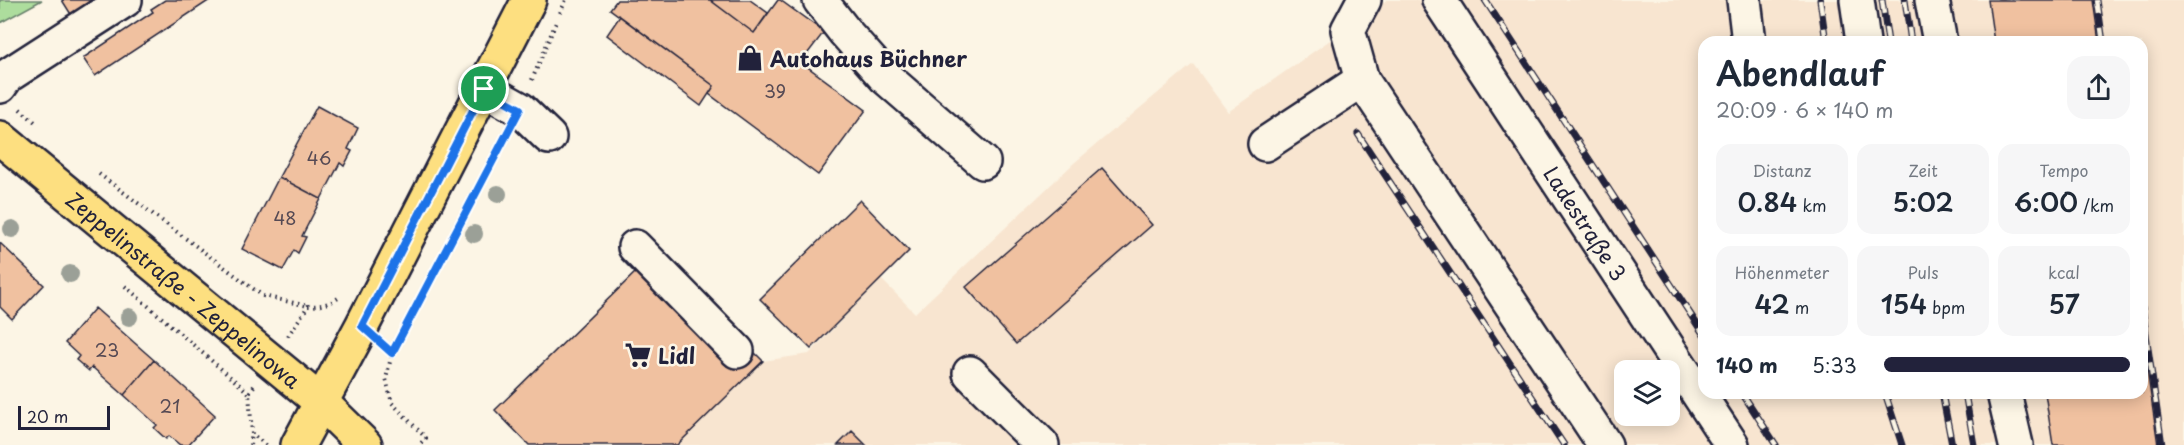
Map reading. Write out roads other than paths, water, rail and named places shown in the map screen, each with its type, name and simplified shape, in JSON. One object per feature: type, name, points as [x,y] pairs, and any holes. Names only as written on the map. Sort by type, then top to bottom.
[{"type":"main road","points":[[298,445],[362,326],[529,0]]},
{"type":"main road","name":"Zeppelinstraße - Zeppelinowa","points":[[0,138],[322,403],[365,445]]},
{"type":"lane","points":[[9,96],[7,76],[125,0]]},
{"type":"lane","points":[[820,0],[885,77],[983,162]]},
{"type":"lane","points":[[1364,0],[1348,30],[1362,80],[1605,445]]},
{"type":"lane","name":"Ladestraße 3","points":[[1439,0],[1698,393]]},
{"type":"lane","points":[[1744,0],[1748,36]]},
{"type":"lane","points":[[1857,0],[1862,36]]},
{"type":"lane","points":[[1932,0],[1939,36]]},
{"type":"lane","points":[[1265,144],[1362,80]]},
{"type":"lane","points":[[484,89],[520,109],[549,137]]},
{"type":"lane","points":[[635,247],[737,351]]},
{"type":"lane","points":[[970,373],[1042,445]]},
{"type":"lane","name":"Ladestraße 3","points":[[1702,399],[1732,445]]},
{"type":"lane","points":[[2005,399],[2016,445]]},
{"type":"railway","points":[[1485,0],[1698,326]]},
{"type":"railway","points":[[1820,0],[1825,36]]},
{"type":"railway","points":[[1882,0],[1887,36]]},
{"type":"railway","points":[[1905,0],[1910,36]]},
{"type":"railway","points":[[2097,0],[2102,36]]},
{"type":"railway","points":[[1358,134],[1564,445]]},
{"type":"railway","points":[[2148,348],[2162,445]]},
{"type":"railway","points":[[1746,399],[1776,445]]},
{"type":"railway","points":[[1887,399],[1902,445]]},
{"type":"railway","points":[[1943,399],[1952,445]]},
{"type":"railway","points":[[1966,399],[1974,445]]},
{"type":"place","name":"Autohaus Büchner","points":[[750,58]]},
{"type":"place","name":"Lidl","points":[[638,355]]}]
